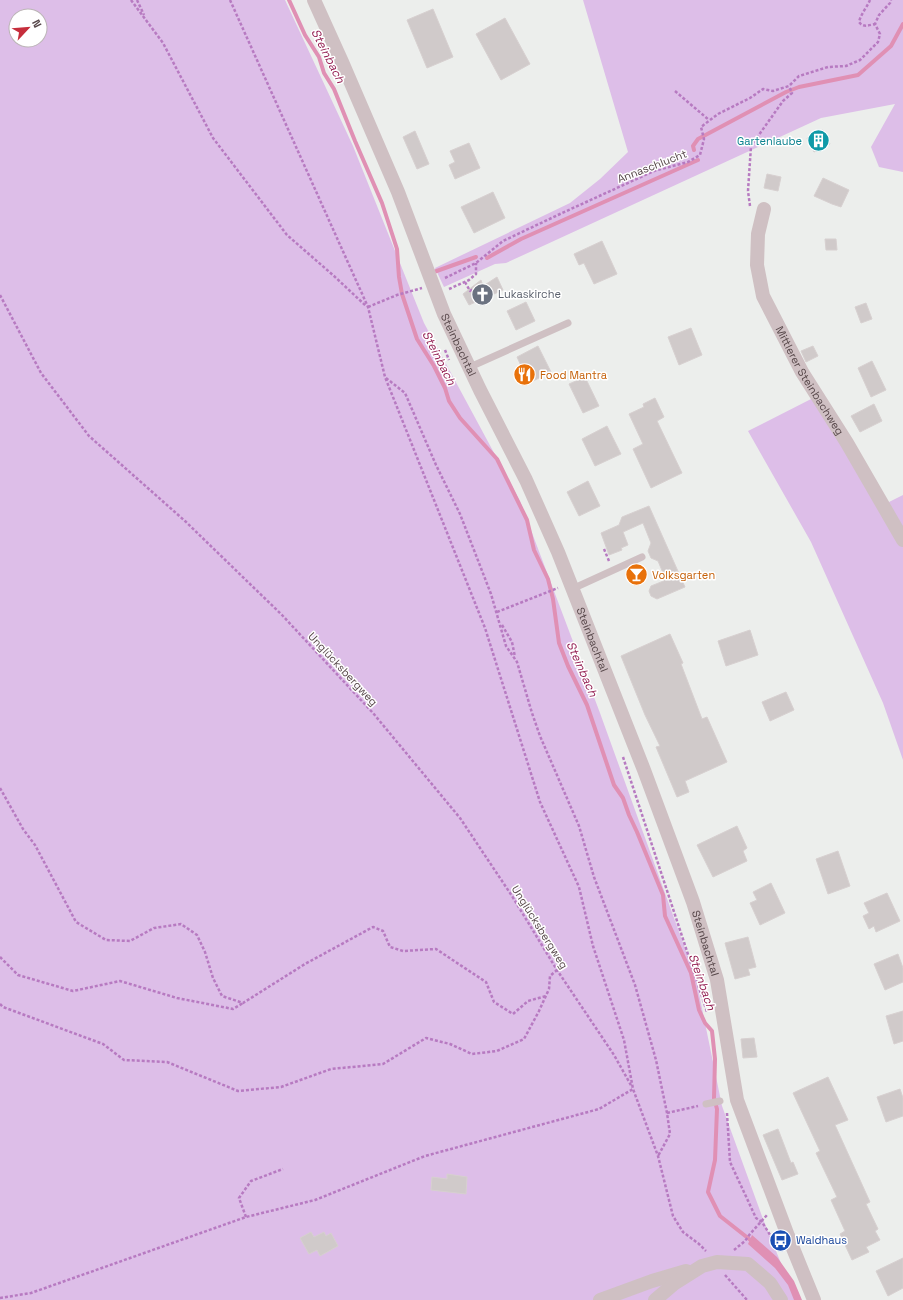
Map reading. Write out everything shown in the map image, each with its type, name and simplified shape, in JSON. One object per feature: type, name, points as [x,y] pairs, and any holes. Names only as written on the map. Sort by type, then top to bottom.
[{"type":"street","name":"Steinbachtal","points":[[314,0],[398,192],[444,314],[526,480],[572,589],[644,770],[693,902],[717,980],[737,1100],[814,1300]]},
{"type":"street","name":"Mittlerer Steinbachweg","points":[[757,207],[757,265],[764,296],[802,372],[847,443],[903,540]]},
{"type":"street","points":[[600,1300],[652,1281],[717,1262],[748,1264],[770,1283],[781,1300]]},
{"type":"street","points":[[655,1300],[675,1284],[702,1266]]},
{"type":"lane","points":[[470,367],[568,323]]},
{"type":"lane","points":[[572,589],[642,557]]},
{"type":"lane","points":[[706,1104],[720,1101]]},
{"type":"path","points":[[131,0],[163,43],[213,138],[287,235],[368,308]]},
{"type":"path","points":[[137,0],[146,21]]},
{"type":"path","points":[[230,0],[368,308],[385,377],[485,628],[540,802],[579,887],[593,946],[624,1040],[633,1089],[658,1156],[673,1216],[683,1232],[699,1244],[717,1262],[723,1274],[747,1300]]},
{"type":"path","points":[[870,0],[865,12],[860,16],[859,22],[861,25],[865,26],[875,24],[879,15],[891,0]]},
{"type":"path","name":"Annaschlucht","points":[[433,284],[476,263],[510,237],[654,171],[688,162],[700,155],[704,139],[701,127],[709,120],[750,98],[763,89],[773,91],[789,86],[799,76],[828,67],[846,66],[860,60],[878,42],[880,34],[875,24]]},
{"type":"path","points":[[757,207],[748,191],[751,146],[783,101],[792,93],[789,86]]},
{"type":"path","points":[[675,91],[709,120]]},
{"type":"path","points":[[453,287],[465,282],[476,274],[476,263]]},
{"type":"path","points":[[465,282],[470,291],[473,289]]},
{"type":"path","points":[[368,308],[397,295],[422,288],[424,295]]},
{"type":"path","name":"Unglücksbergweg","points":[[0,295],[41,373],[89,436],[184,521],[282,615],[373,713],[460,818],[512,896],[557,970],[614,1055],[633,1089]]},
{"type":"path","points":[[444,348],[450,362]]},
{"type":"path","points":[[385,377],[405,393],[436,465],[460,514],[491,594],[506,646],[516,659]]},
{"type":"path","points":[[604,549],[607,557]]},
{"type":"path","points":[[497,612],[552,590]]},
{"type":"path","points":[[499,621],[512,642],[532,713],[579,826],[594,877],[635,985],[656,1060],[670,1134],[658,1156]]},
{"type":"path","points":[[623,755],[624,762],[709,1016]]},
{"type":"path","points":[[0,788],[22,830],[35,845],[76,922],[106,940],[130,941],[154,928],[181,924],[197,935],[205,952],[213,978],[222,996],[243,1003]]},
{"type":"path","points":[[0,957],[18,975],[73,991],[120,982],[177,998],[233,1009],[305,964],[373,928],[383,931],[390,947],[403,951],[436,949],[486,982],[494,1002],[513,1014],[528,1001],[546,996]]},
{"type":"path","points":[[0,1004],[4,1007],[104,1044],[124,1060],[167,1062],[238,1091],[281,1087],[331,1069],[383,1064],[426,1038],[450,1044],[472,1054],[497,1052],[524,1039],[549,989],[550,976],[557,970]]},
{"type":"path","points":[[0,1298],[31,1294],[246,1217],[315,1200],[425,1156],[599,1109],[633,1089]]},
{"type":"path","points":[[667,1113],[706,1104]]},
{"type":"path","points":[[727,1107],[730,1162],[751,1210],[756,1218],[762,1222],[777,1246]]},
{"type":"path","points":[[246,1217],[239,1198],[251,1181],[283,1169]]},
{"type":"path","points":[[745,1241],[777,1206]]},
{"type":"shaded area","points":[[0,0],[285,0],[353,146],[424,323],[520,501],[600,713],[696,979],[722,1106],[763,1219],[796,1300],[0,1300]]},
{"type":"shaded area","points":[[583,0],[903,0],[903,172],[879,167],[871,147],[895,104],[821,118],[506,263],[495,264],[444,287],[435,268],[570,203],[600,179],[628,152]]},
{"type":"shaded area","points":[[815,397],[887,503],[903,495],[903,760],[883,703],[811,542],[748,431]]},
{"type":"shaded area","points":[[752,1235],[777,1257],[794,1281],[802,1300],[794,1300],[788,1285],[775,1268],[748,1244]]},
{"type":"building","points":[[433,9],[453,57],[427,68],[407,20]]},
{"type":"building","points":[[505,18],[530,64],[501,80],[476,34]]},
{"type":"building","name":"Gartenlaube","points":[[823,130],[830,144],[814,152],[807,138]]},
{"type":"building","points":[[415,131],[429,164],[417,169],[403,137]]},
{"type":"building","points":[[469,143],[480,168],[455,179],[449,165],[455,162],[450,151]]},
{"type":"building","points":[[767,174],[781,177],[778,191],[764,188]]},
{"type":"building","points":[[823,178],[849,190],[841,207],[814,196]]},
{"type":"building","points":[[493,192],[505,218],[474,233],[461,207]]},
{"type":"building","points":[[825,239],[836,239],[837,250],[826,250]]},
{"type":"building","points":[[602,241],[617,274],[594,284],[584,263],[579,265],[574,254]]},
{"type":"building","name":"Lukaskirche","points":[[497,277],[503,290],[469,305],[463,294],[481,280],[483,286]]},
{"type":"building","points":[[526,302],[535,321],[516,330],[507,311]]},
{"type":"building","points":[[866,303],[872,319],[861,323],[855,307]]},
{"type":"building","points":[[691,328],[702,355],[679,365],[668,337]]},
{"type":"building","points":[[538,346],[551,372],[529,383],[517,357]]},
{"type":"building","points":[[813,346],[818,356],[806,362],[801,351]]},
{"type":"building","points":[[872,361],[886,390],[871,397],[858,368]]},
{"type":"building","points":[[585,377],[599,406],[583,413],[569,384]]},
{"type":"building","points":[[655,398],[664,417],[657,421],[682,473],[651,488],[633,449],[643,444],[629,414],[644,407],[643,404]]},
{"type":"building","points":[[874,404],[882,421],[860,432],[851,416]]},
{"type":"building","points":[[607,426],[621,454],[595,466],[582,439]]},
{"type":"building","points":[[588,481],[600,506],[579,516],[567,492]]},
{"type":"building","points":[[649,506],[685,587],[657,599],[651,596],[649,591],[651,586],[666,580],[658,561],[651,558],[648,551],[651,543],[643,523],[623,532],[628,545],[621,548],[622,550],[609,555],[601,533],[619,525],[622,517]]},
{"type":"building","points":[[750,630],[758,655],[726,666],[718,641]]},
{"type":"building","points":[[670,634],[683,663],[681,664],[702,719],[707,717],[727,762],[685,781],[689,792],[677,797],[656,747],[660,746],[645,715],[621,656]]},
{"type":"building","points":[[786,692],[794,710],[770,721],[762,702]]},
{"type":"building","points":[[737,826],[747,848],[743,851],[747,861],[713,877],[697,845]]},
{"type":"building","points":[[838,851],[850,886],[828,894],[816,859]]},
{"type":"building","points":[[771,883],[785,913],[760,925],[750,903],[757,900],[753,892]]},
{"type":"building","points":[[887,893],[900,921],[876,932],[874,926],[869,929],[863,916],[869,913],[864,903]]},
{"type":"building","points":[[748,937],[756,967],[748,969],[750,975],[735,979],[725,943]]},
{"type":"building","points":[[898,954],[903,968],[903,982],[885,990],[874,964]]},
{"type":"building","points":[[903,1011],[903,1041],[894,1044],[886,1016]]},
{"type":"building","points":[[754,1038],[757,1057],[743,1058],[741,1039]]},
{"type":"building","points":[[828,1077],[848,1120],[835,1125],[870,1202],[866,1204],[878,1229],[875,1231],[880,1240],[866,1247],[869,1252],[852,1260],[840,1234],[845,1231],[831,1200],[837,1197],[816,1153],[820,1151],[793,1093]]},
{"type":"building","points":[[900,1089],[903,1098],[903,1116],[886,1122],[877,1097]]},
{"type":"building","points":[[778,1129],[791,1163],[793,1162],[798,1174],[782,1180],[763,1135]]},
{"type":"building","points":[[447,1174],[467,1177],[466,1194],[431,1190],[432,1177],[447,1179]]},
{"type":"building","points":[[311,1232],[314,1237],[324,1232],[326,1236],[331,1233],[338,1246],[320,1256],[317,1250],[309,1254],[300,1238]]},
{"type":"building","points":[[903,1258],[903,1288],[888,1296],[876,1271]]},
{"type":"waterway","name":"Steinbach","points":[[289,0],[305,35],[319,57],[324,73],[334,89],[382,203],[397,249],[402,294],[417,339],[434,366],[445,388],[449,401],[460,418],[497,459],[527,520],[534,550],[548,579],[553,599],[559,643],[568,666],[587,705],[614,785],[623,798],[663,895],[665,916],[691,973],[699,1010],[705,1023],[712,1031],[715,1059],[714,1098],[717,1109],[715,1160],[708,1192],[720,1216],[753,1242]]},
{"type":"waterway","points":[[694,150],[693,146],[698,139],[786,92],[799,87],[858,75],[891,46],[903,24]]},
{"type":"waterway","points":[[487,258],[521,239],[698,160]]},
{"type":"waterway","points":[[431,273],[476,257]]},
{"type":"place","name":"Gartenlaube","points":[[818,141]]},
{"type":"place","name":"Lukaskirche","points":[[482,294]]},
{"type":"place","name":"Food Mantra","points":[[524,375]]},
{"type":"place","name":"Volksgarten","points":[[637,575]]},
{"type":"place","name":"Waldhaus","points":[[781,1240]]}]
